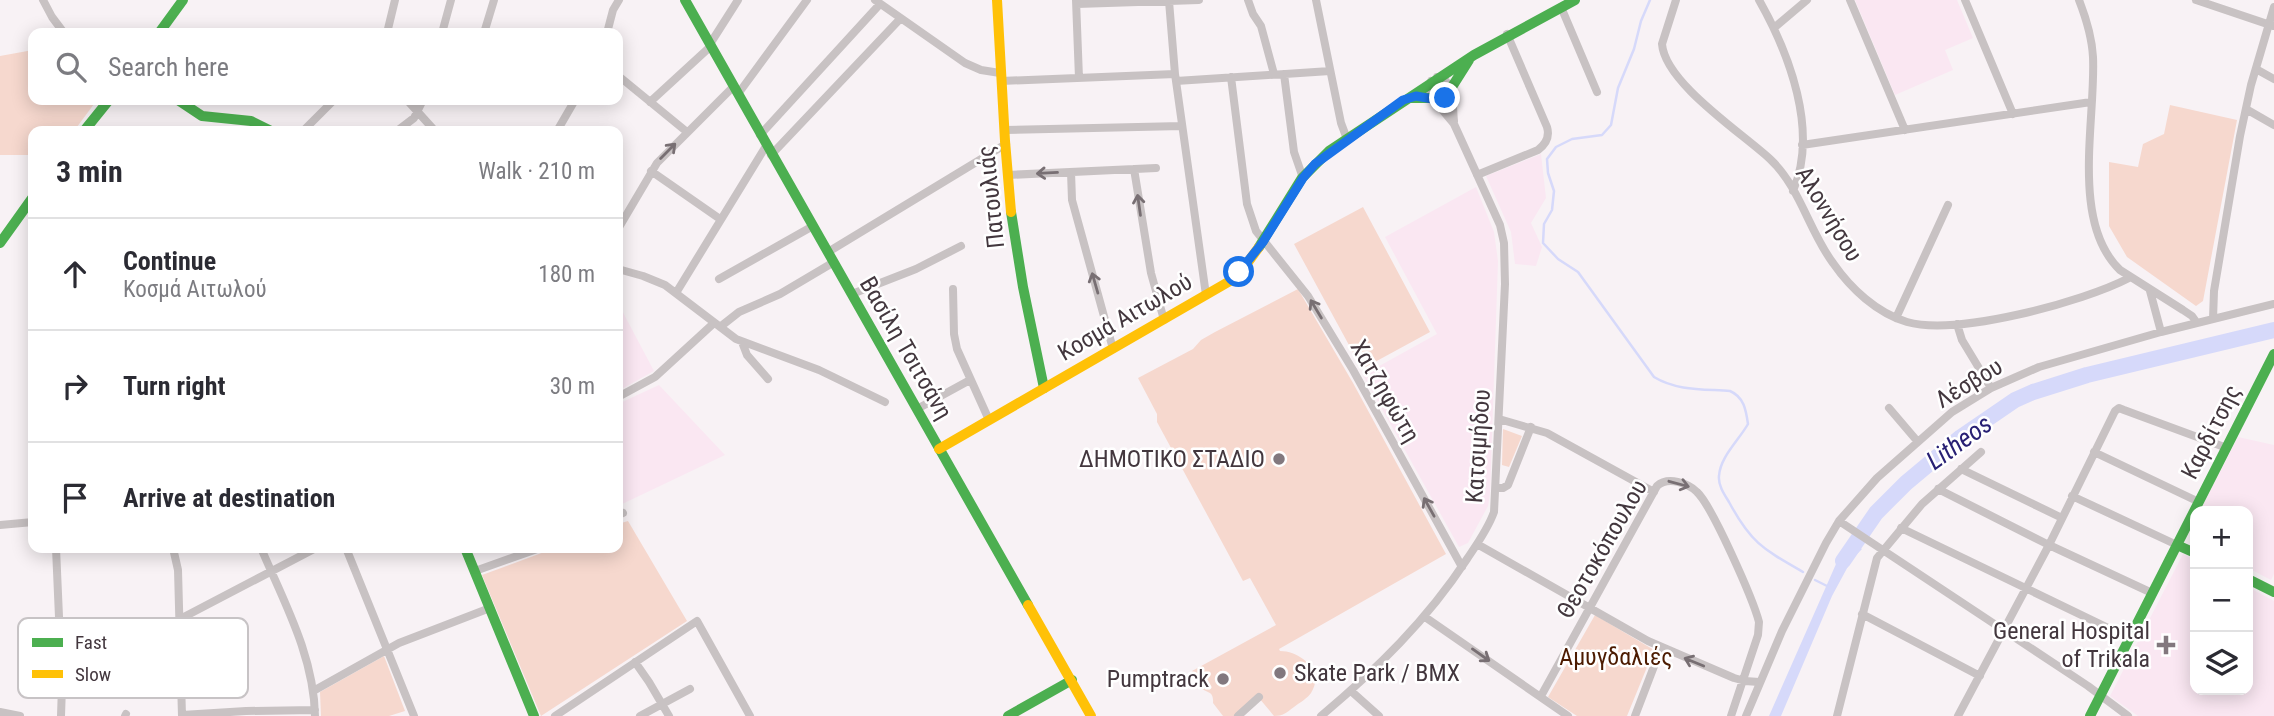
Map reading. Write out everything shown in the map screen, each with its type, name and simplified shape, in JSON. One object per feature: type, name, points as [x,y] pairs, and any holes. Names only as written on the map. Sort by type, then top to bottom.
[{"type":"street","points":[[43,0],[60,28]]},
{"type":"street","points":[[163,28],[183,0]]},
{"type":"street","points":[[388,28],[395,0]]},
{"type":"street","points":[[443,28],[451,0]]},
{"type":"street","points":[[486,28],[494,0]]},
{"type":"street","points":[[609,28],[617,0]]},
{"type":"street","name":"Βασίλη Τσιτσάνη","points":[[685,0],[1091,716]]},
{"type":"street","points":[[650,102],[711,45],[738,0]]},
{"type":"street","points":[[623,220],[652,171],[687,132],[736,90],[807,0]]},
{"type":"street","name":"Πατουλιάς","points":[[998,0],[1008,175],[1018,259],[1044,388]]},
{"type":"street","points":[[1079,78],[1077,2],[1199,0]]},
{"type":"street","points":[[1248,0],[1261,26],[1275,75]]},
{"type":"street","points":[[1316,0],[1341,123],[1347,139]]},
{"type":"street","name":"Κοσμά Αιτωλού","points":[[939,449],[1234,278],[1263,242],[1303,178],[1315,164],[1347,139],[1472,54],[1575,0]]},
{"type":"street","name":"Αλοννήσου","points":[[1676,0],[1662,44],[1662,51],[1671,67],[1698,97],[1770,160],[1794,191],[1825,251],[1844,278],[1875,307],[1896,318],[1926,324],[1957,324],[2049,307],[2129,278]]},
{"type":"street","points":[[1759,0],[1775,27],[1797,93],[1802,145],[1801,169],[1794,191]]},
{"type":"street","points":[[1775,27],[1807,0]]},
{"type":"street","points":[[1850,0],[1905,130]]},
{"type":"street","points":[[1965,0],[2013,114]]},
{"type":"street","points":[[2078,0],[2089,29],[2093,57],[2090,176],[2094,219],[2106,254],[2129,278],[2183,310],[2197,323]]},
{"type":"street","points":[[2196,0],[2272,26]]},
{"type":"street","points":[[1169,1],[1175,77],[1206,295]]},
{"type":"street","points":[[676,293],[766,145],[878,2],[965,63],[1001,77],[1231,77],[1330,71]]},
{"type":"street","points":[[2213,319],[2214,291],[2246,109],[2256,69],[2272,26],[2274,6]]},
{"type":"street","points":[[1561,7],[1597,92]]},
{"type":"street","points":[[766,145],[900,19]]},
{"type":"street","points":[[1477,174],[1535,151],[1548,137],[1547,127],[1507,34]]},
{"type":"street","points":[[1403,100],[1416,96],[1445,98],[1472,54]]},
{"type":"street","points":[[2256,69],[2274,79]]},
{"type":"street","points":[[1284,74],[1294,152],[1303,178]]},
{"type":"street","name":"Χατζηφώτη","points":[[1231,77],[1247,204],[1252,221],[1263,242],[1308,296],[1353,370],[1462,567]]},
{"type":"street","points":[[1434,79],[1447,80],[1451,90],[1454,124],[1428,90],[1434,79]]},
{"type":"street","points":[[623,80],[687,132]]},
{"type":"street","points":[[1802,145],[2091,102]]},
{"type":"street","points":[[88,126],[105,105]]},
{"type":"street","points":[[186,105],[202,116],[255,122],[262,126]]},
{"type":"street","points":[[308,126],[329,105]]},
{"type":"street","points":[[412,105],[431,126]]},
{"type":"street","points":[[404,126],[412,120],[421,105]]},
{"type":"street","points":[[560,126],[572,105]]},
{"type":"street","points":[[2246,109],[2274,125]]},
{"type":"street","name":"Κατσιμήδου","points":[[1321,716],[1391,653],[1425,617],[1462,567],[1491,521],[1497,469],[1505,253],[1500,225],[1454,124]]},
{"type":"street","points":[[1005,130],[1182,126]]},
{"type":"street","points":[[623,394],[655,377],[717,325],[780,294],[831,257],[1006,144]]},
{"type":"street","points":[[1008,175],[1156,168]]},
{"type":"street","points":[[1134,169],[1143,236],[1164,320]]},
{"type":"street","points":[[652,171],[720,219]]},
{"type":"street","points":[[1071,172],[1072,200],[1114,349]]},
{"type":"street","points":[[0,243],[28,204]]},
{"type":"street","points":[[1896,318],[1948,205]]},
{"type":"street","points":[[719,279],[813,226]]},
{"type":"street","points":[[852,294],[916,269],[961,246]]},
{"type":"street","points":[[623,270],[654,279],[742,342],[819,370],[885,402]]},
{"type":"street","points":[[953,289],[957,349],[989,419]]},
{"type":"street","points":[[2150,291],[2161,332]]},
{"type":"street","name":"Λέσβου","points":[[1746,716],[1782,631],[1826,543],[1877,478],[1957,409],[1991,388],[2039,367],[2161,332],[2274,304]]},
{"type":"street","points":[[1957,324],[1962,340],[1991,388]]},
{"type":"street","points":[[742,342],[747,355],[768,379]]},
{"type":"street","name":"Καρδίτσης","points":[[2090,716],[2272,360]]},
{"type":"street","points":[[916,409],[970,380]]},
{"type":"street","points":[[1889,408],[1918,442]]},
{"type":"street","points":[[1958,716],[2118,409],[2227,449]]},
{"type":"street","points":[[1499,419],[1531,427],[1566,443],[1654,492]]},
{"type":"street","points":[[1496,488],[1506,487],[1531,427]]},
{"type":"street","points":[[1838,716],[1874,567],[1901,528],[1938,489],[1982,452]]},
{"type":"street","points":[[2095,452],[2199,502]]},
{"type":"street","points":[[1497,469],[1513,473]]},
{"type":"street","points":[[1961,469],[2062,518]]},
{"type":"street","name":"Θεοτοκόπουλου","points":[[1541,696],[1654,492],[1659,484],[1666,481],[1693,489],[1706,504],[1759,622],[1758,635],[1731,716]]},
{"type":"street","points":[[1938,489],[2152,593]]},
{"type":"street","points":[[2072,496],[2190,551]]},
{"type":"street","points":[[0,525],[28,522]]},
{"type":"street","points":[[1841,522],[2128,716]]},
{"type":"street","points":[[1901,528],[2129,638]]},
{"type":"street","points":[[1477,544],[1661,648],[1743,681],[1759,682]]},
{"type":"street","points":[[56,553],[59,618]]},
{"type":"street","points":[[174,553],[178,570],[180,618]]},
{"type":"street","points":[[182,715],[246,710],[315,713],[315,691],[304,651],[263,553]]},
{"type":"street","points":[[182,618],[306,553]]},
{"type":"street","points":[[348,553],[412,714],[400,716]]},
{"type":"street","points":[[467,553],[534,716]]},
{"type":"street","points":[[475,571],[526,553]]},
{"type":"street","points":[[2253,581],[2274,591]]},
{"type":"street","points":[[315,691],[386,649],[490,608]]},
{"type":"street","points":[[1862,614],[1980,676]]},
{"type":"street","points":[[1425,617],[1568,716]]},
{"type":"street","points":[[555,716],[696,621],[750,716]]},
{"type":"street","points":[[1635,716],[1661,648]]},
{"type":"street","points":[[635,662],[669,716]]},
{"type":"street","points":[[1008,716],[1019,713],[1072,681]]},
{"type":"street","points":[[640,716],[690,689]]},
{"type":"street","points":[[1351,691],[1379,716]]},
{"type":"street","points":[[1238,716],[1259,697]]},
{"type":"street","points":[[61,716],[62,698]]},
{"type":"street","points":[[0,712],[20,716]]},
{"type":"shaded area","points":[[1855,0],[1957,0],[1973,38],[1945,50],[1953,70],[1895,95]]},
{"type":"shaded area","points":[[1541,154],[1546,198],[1531,223],[1542,247],[1536,266],[1515,264],[1511,232],[1486,176]]},
{"type":"shaded area","points":[[1476,187],[1494,232],[1498,261],[1490,494],[1488,506],[1468,543],[1459,547],[1363,375],[1437,334],[1385,237]]},
{"type":"shaded area","points":[[623,312],[654,371],[623,388]]},
{"type":"shaded area","points":[[659,385],[725,455],[623,504],[623,402]]},
{"type":"shaded area","points":[[2238,437],[2274,445],[2274,574],[2271,580],[2253,571],[2253,506],[2203,506]]},
{"type":"shaded area","name":"General Hospital of Trikala","points":[[2183,554],[2190,558],[2190,695],[2253,695],[2253,590],[2274,601],[2274,716],[2138,716],[2110,696]]},
{"type":"green space","points":[[28,51],[28,105],[93,105],[78,126],[28,126],[28,155],[0,155],[0,56]]},
{"type":"green space","points":[[2170,105],[2237,120],[2203,301],[2196,306],[2127,257],[2109,226],[2109,162],[2138,167],[2143,144],[2164,134]]},
{"type":"green space","points":[[1363,207],[1430,332],[1362,369],[1294,244]]},
{"type":"green space","points":[[1298,289],[1353,383],[1446,554],[1279,649],[1303,659],[1313,670],[1315,678],[1310,695],[1289,711],[1274,716],[1259,698],[1238,716],[1223,716],[1213,703],[1211,694],[1199,686],[1192,671],[1276,625],[1250,578],[1243,581],[1157,422],[1157,414],[1138,378],[1193,349],[1201,340],[1215,332]]},
{"type":"green space","points":[[1503,429],[1522,436],[1509,467],[1502,465]]},
{"type":"green space","points":[[628,521],[687,621],[541,716],[482,575],[541,553],[623,553],[623,522]]},
{"type":"green space","name":"Αμυγδαλιές","points":[[1595,615],[1654,650],[1627,716],[1577,716],[1548,697]]},
{"type":"green space","points":[[384,656],[405,711],[389,716],[321,716],[320,692]]},
{"type":"water","points":[[1849,541],[1862,549],[1852,559],[1832,596],[1781,716],[1769,716],[1836,564]]},
{"type":"waterway","points":[[1650,0],[1618,88],[1611,125],[1602,135],[1572,139],[1556,147],[1547,159],[1554,191],[1552,210],[1544,224],[1543,243],[1558,259],[1578,272],[1654,377],[1681,387],[1730,391],[1741,400],[1748,424],[1723,462],[1719,476],[1720,486],[1744,527],[1759,544],[1803,572]]},
{"type":"waterway","name":"Litheos","points":[[1843,561],[1876,513],[1906,483],[1961,437],[2015,400],[2087,375],[2274,330]]},
{"type":"waterway","points":[[1815,580],[1829,587]]},
{"type":"traffic: fast","points":[[163,28],[183,0]]},
{"type":"traffic: fast","points":[[685,0],[1028,605]]},
{"type":"traffic: fast","points":[[1259,247],[1302,178],[1329,151],[1474,55],[1575,0]]},
{"type":"traffic: fast","points":[[1410,98],[1445,98],[1469,60]]},
{"type":"traffic: fast","points":[[88,126],[105,105]]},
{"type":"traffic: fast","points":[[186,105],[202,116],[251,121],[261,126]]},
{"type":"traffic: fast","points":[[0,243],[28,204]]},
{"type":"traffic: fast","points":[[1011,212],[1044,388]]},
{"type":"traffic: fast","points":[[2090,716],[2274,354]]},
{"type":"traffic: fast","points":[[2177,545],[2190,551]]},
{"type":"traffic: fast","points":[[467,553],[534,716]]},
{"type":"traffic: fast","points":[[2253,582],[2274,592]]},
{"type":"traffic: fast","points":[[1008,716],[1072,680]]},
{"type":"traffic: slow","points":[[997,0],[1011,212]]},
{"type":"traffic: slow","points":[[939,449],[1230,281],[1243,269],[1259,247]]},
{"type":"traffic: slow","points":[[1028,605],[1091,716]]},
{"type":"place","name":"ΔΗΜΟΤΙΚΟ ΣΤΑΔΙΟ","points":[[1279,459]]},
{"type":"place","name":"General Hospital of Trikala","points":[[2166,645]]},
{"type":"place","name":"Skate Park / BMX","points":[[1280,673]]},
{"type":"place","name":"Pumptrack","points":[[1223,679]]},
{"type":"route","points":[[1239,272],[1263,242],[1303,178],[1324,156],[1403,100],[1416,96],[1438,100],[1445,98]]}]
